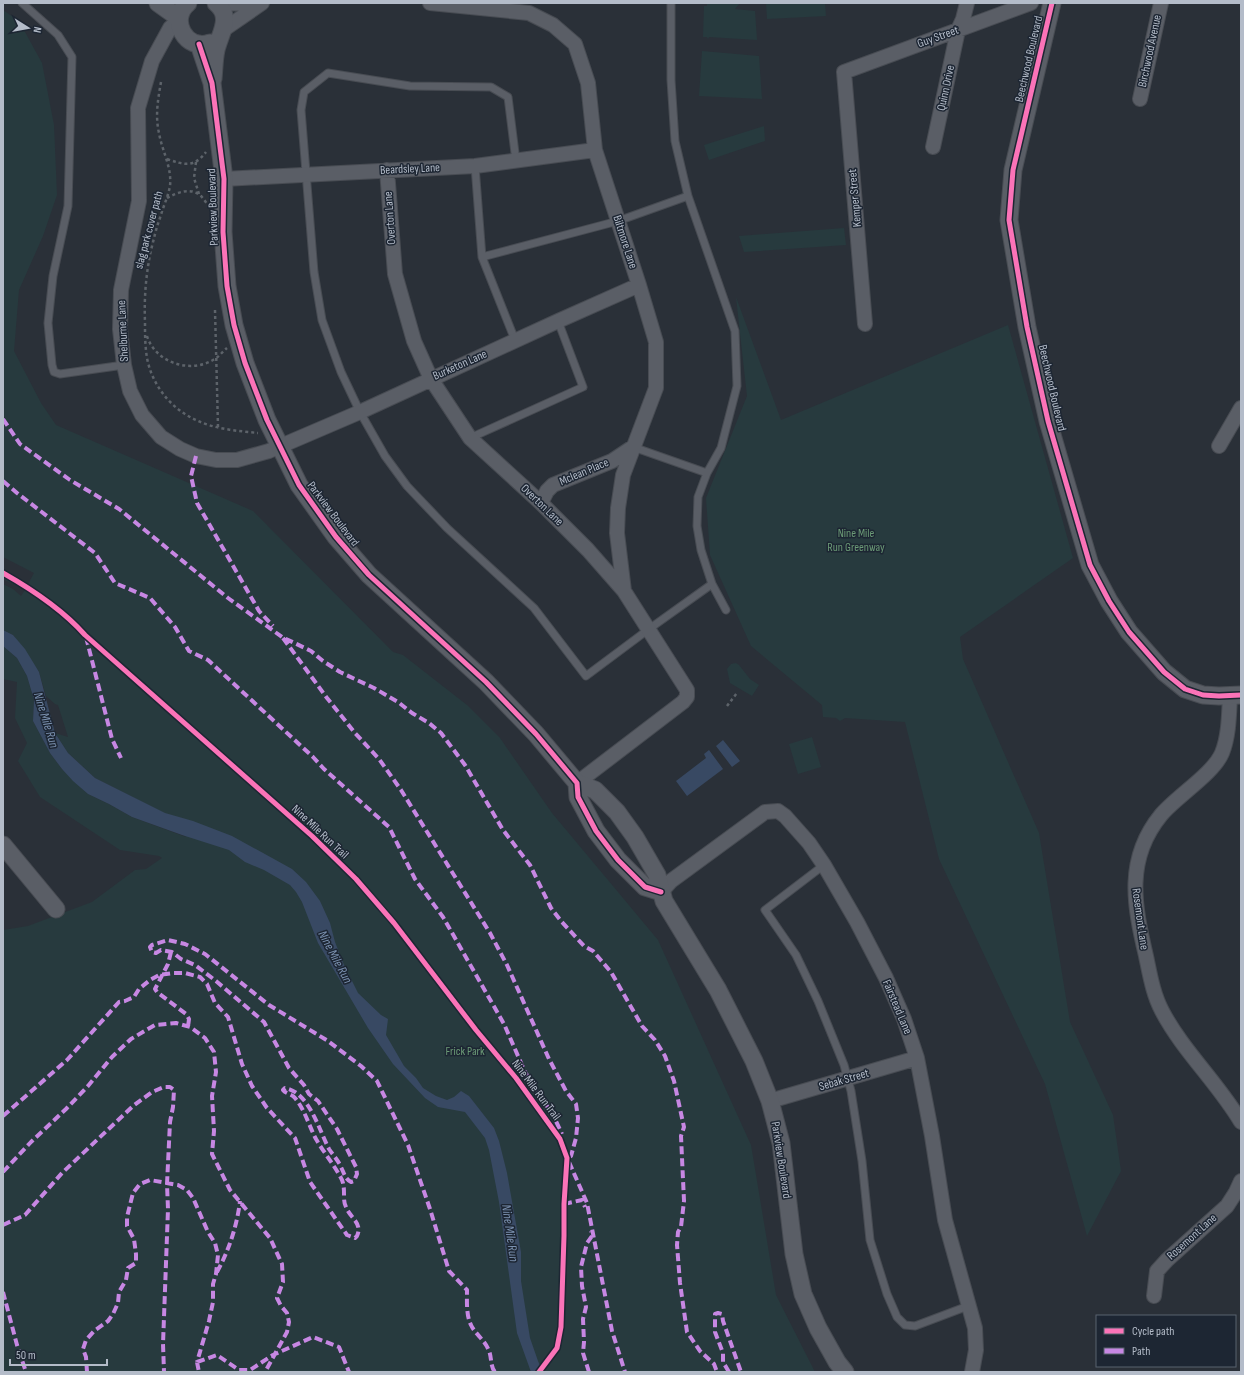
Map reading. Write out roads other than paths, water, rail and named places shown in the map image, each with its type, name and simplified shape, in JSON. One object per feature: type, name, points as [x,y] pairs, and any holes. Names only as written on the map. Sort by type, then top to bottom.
[{"type":"street","points":[[158,3],[179,19],[181,11],[188,3]]},
{"type":"street","points":[[217,4],[250,3]]},
{"type":"street","points":[[161,45],[192,41],[207,44],[214,41],[222,33],[262,3]]},
{"type":"street","name":"Biltmore Lane","points":[[430,3],[469,5],[529,13],[553,25],[575,44],[588,83],[595,150],[656,342],[656,388],[623,475],[618,508],[617,533],[624,591]]},
{"type":"street","name":"Quinn Drive","points":[[933,147],[958,30],[963,19],[967,3]]},
{"type":"street","name":"Guy Street","points":[[844,72],[1031,3]]},
{"type":"street","name":"Beechwood Boulevard","points":[[1052,3],[1013,170],[1009,220],[1027,327],[1048,421],[1090,565],[1109,601],[1125,626],[1164,672],[1185,689],[1203,695],[1236,695]]},
{"type":"street","name":"Birchwood Avenue","points":[[1140,99],[1161,3]]},
{"type":"street","name":"Parkview Boulevard","points":[[217,4],[225,16],[225,22],[216,51],[212,83],[224,179],[223,232],[227,286],[234,325],[245,363],[266,420],[299,485],[336,537],[369,575],[486,682],[536,734],[577,783],[595,790],[617,812],[635,837],[657,875],[664,901],[718,990],[754,1060],[770,1101],[781,1142],[794,1254],[803,1294],[818,1328],[837,1362],[845,1372]]},
{"type":"street","name":"Shelburne Lane","points":[[179,19],[170,28],[152,61],[138,108],[139,201],[122,290],[120,329],[124,366],[130,391],[142,415],[161,437],[180,449],[196,456],[216,460],[237,460],[269,451],[277,441]]},
{"type":"street","name":"Parkview Boulevard","points":[[179,19],[179,25],[182,32],[192,41],[212,83]]},
{"type":"street","name":"Kemper Street","points":[[844,72],[865,324]]},
{"type":"street","name":"Beardsley Lane","points":[[224,179],[475,166],[595,150]]},
{"type":"street","name":"Overton Lane","points":[[387,170],[395,274],[414,341],[430,379],[470,438],[541,503],[588,550],[624,591],[649,628],[687,690],[687,697],[683,702],[577,783]]},
{"type":"street","name":"Burketon Lane","points":[[277,441],[360,412],[515,340],[639,285]]},
{"type":"street","points":[[1219,446],[1241,408]]},
{"type":"street","name":"Mclean Place","points":[[541,503],[546,491],[553,485],[612,460],[633,447]]},
{"type":"street","name":"Rosemont Lane","points":[[1236,695],[1223,752],[1218,760],[1162,814],[1146,837],[1137,863],[1135,899],[1140,931],[1153,988],[1162,1011],[1175,1032],[1232,1107],[1241,1122]]},
{"type":"street","name":"Parkview Boulevard","points":[[577,783],[578,797],[596,832],[618,860],[644,887],[661,892]]},
{"type":"street","name":"Fairstead Lane","points":[[661,892],[671,881],[765,812],[778,811],[785,816],[809,843],[824,865],[857,922],[886,978],[904,1019],[917,1058],[932,1136],[945,1220],[975,1328],[976,1350],[972,1372]]},
{"type":"street","points":[[4,850],[56,909]]},
{"type":"street","name":"Sebak Street","points":[[770,1101],[917,1058]]},
{"type":"street","name":"Rosemont Lane","points":[[1154,1296],[1157,1271],[1226,1206],[1236,1192],[1241,1181]]},
{"type":"lane","points":[[22,3],[58,35],[72,57],[68,206],[53,276],[48,323],[52,365],[54,372],[60,374],[124,366]]},
{"type":"lane","points":[[671,3],[671,80],[675,141],[688,196],[735,331],[737,386],[721,448],[707,473],[698,497],[696,526],[701,550],[712,584],[726,610]]},
{"type":"lane","points":[[516,161],[508,97],[492,87],[410,86],[328,73],[304,92],[301,110],[314,272],[322,320],[341,372],[360,412],[386,456],[407,486],[447,528],[534,608],[586,676],[649,628],[712,584]]},
{"type":"lane","points":[[475,166],[482,257],[515,340]]},
{"type":"lane","points":[[482,257],[618,221],[688,196]]},
{"type":"lane","points":[[470,438],[584,387],[558,321]]},
{"type":"lane","points":[[633,447],[707,473]]},
{"type":"lane","points":[[824,865],[765,910],[796,956],[836,1043],[848,1079],[862,1161],[870,1240],[886,1294],[897,1317],[905,1324],[915,1326],[968,1306]]},
{"type":"water","name":"Nine Mile Run","points":[[3,630],[13,635],[25,649],[39,672],[55,733],[68,753],[95,778],[165,813],[193,821],[232,836],[292,869],[306,882],[320,901],[330,923],[335,942],[344,965],[358,993],[381,1015],[388,1019],[386,1035],[404,1066],[416,1078],[423,1088],[436,1096],[447,1100],[454,1097],[461,1091],[469,1096],[494,1128],[507,1173],[521,1252],[521,1281],[530,1338],[543,1372],[531,1372],[517,1333],[499,1202],[489,1150],[485,1138],[465,1112],[438,1107],[425,1098],[393,1064],[368,1028],[318,943],[302,902],[290,885],[264,870],[245,862],[229,850],[132,817],[88,794],[73,781],[50,753],[33,721],[34,700],[27,676],[17,658],[3,646]]},
{"type":"water","points":[[723,740],[740,761],[732,767],[716,746]]},
{"type":"water","points":[[709,750],[723,769],[687,796],[676,781],[706,758],[704,754]]},
{"type":"park label","name":"Nine Mile Run Greenway","points":[[856,540]]},
{"type":"park label","name":"Frick Park","points":[[465,1051]]}]
